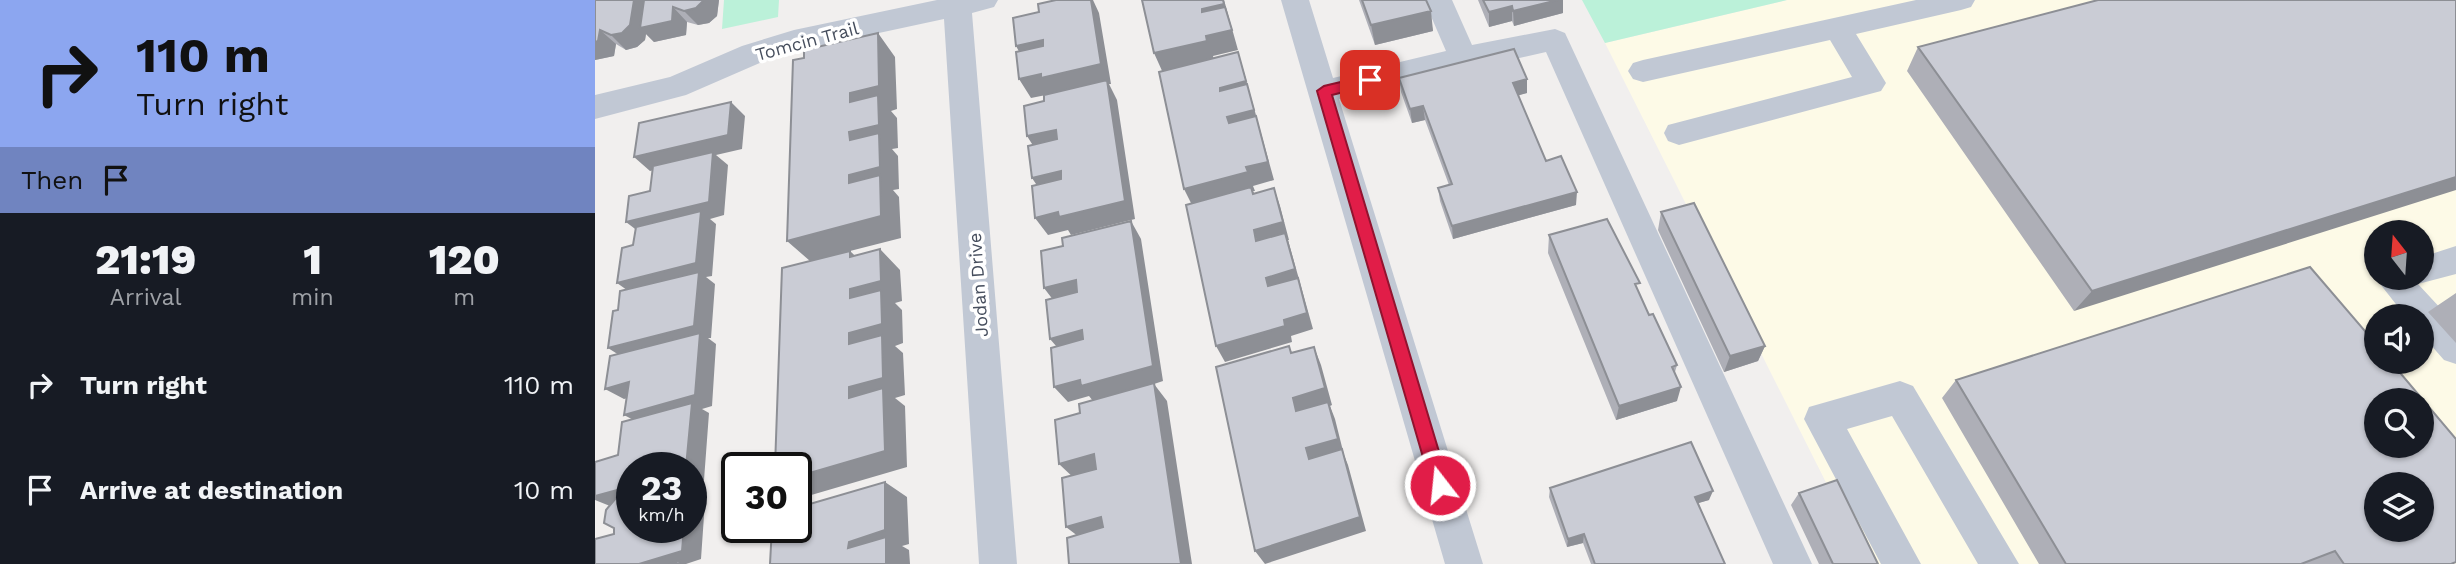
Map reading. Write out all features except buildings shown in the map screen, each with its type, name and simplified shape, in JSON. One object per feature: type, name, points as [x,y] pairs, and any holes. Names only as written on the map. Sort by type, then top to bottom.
[{"type":"street","points":[[1295,0],[1464,564]]},
{"type":"street","points":[[1438,0],[1464,58]]},
{"type":"street","points":[[1643,71],[1961,0]]},
{"type":"street","name":"Tomcin Trail","points":[[595,107],[698,80],[769,47],[971,3]]},
{"type":"street","name":"Jodan Drive","points":[[971,3],[998,564]]},
{"type":"street","points":[[1679,134],[1871,83],[1837,27]]},
{"type":"street","points":[[1324,91],[1555,40],[1793,564]]},
{"type":"street","points":[[2434,267],[2456,260]]},
{"type":"street","points":[[2403,290],[2456,349]]},
{"type":"street","points":[[1902,564],[1822,419],[1900,397],[2000,564]]},
{"type":"shaded area","points":[[1787,0],[2456,0],[2456,564],[1867,564],[1605,43]]},
{"type":"green space","points":[[724,0],[779,0],[778,17],[722,29]]},
{"type":"green space","points":[[1582,0],[1787,0],[1605,43]]},
{"type":"route","points":[[1370,80],[1324,91],[1440,485]]}]
